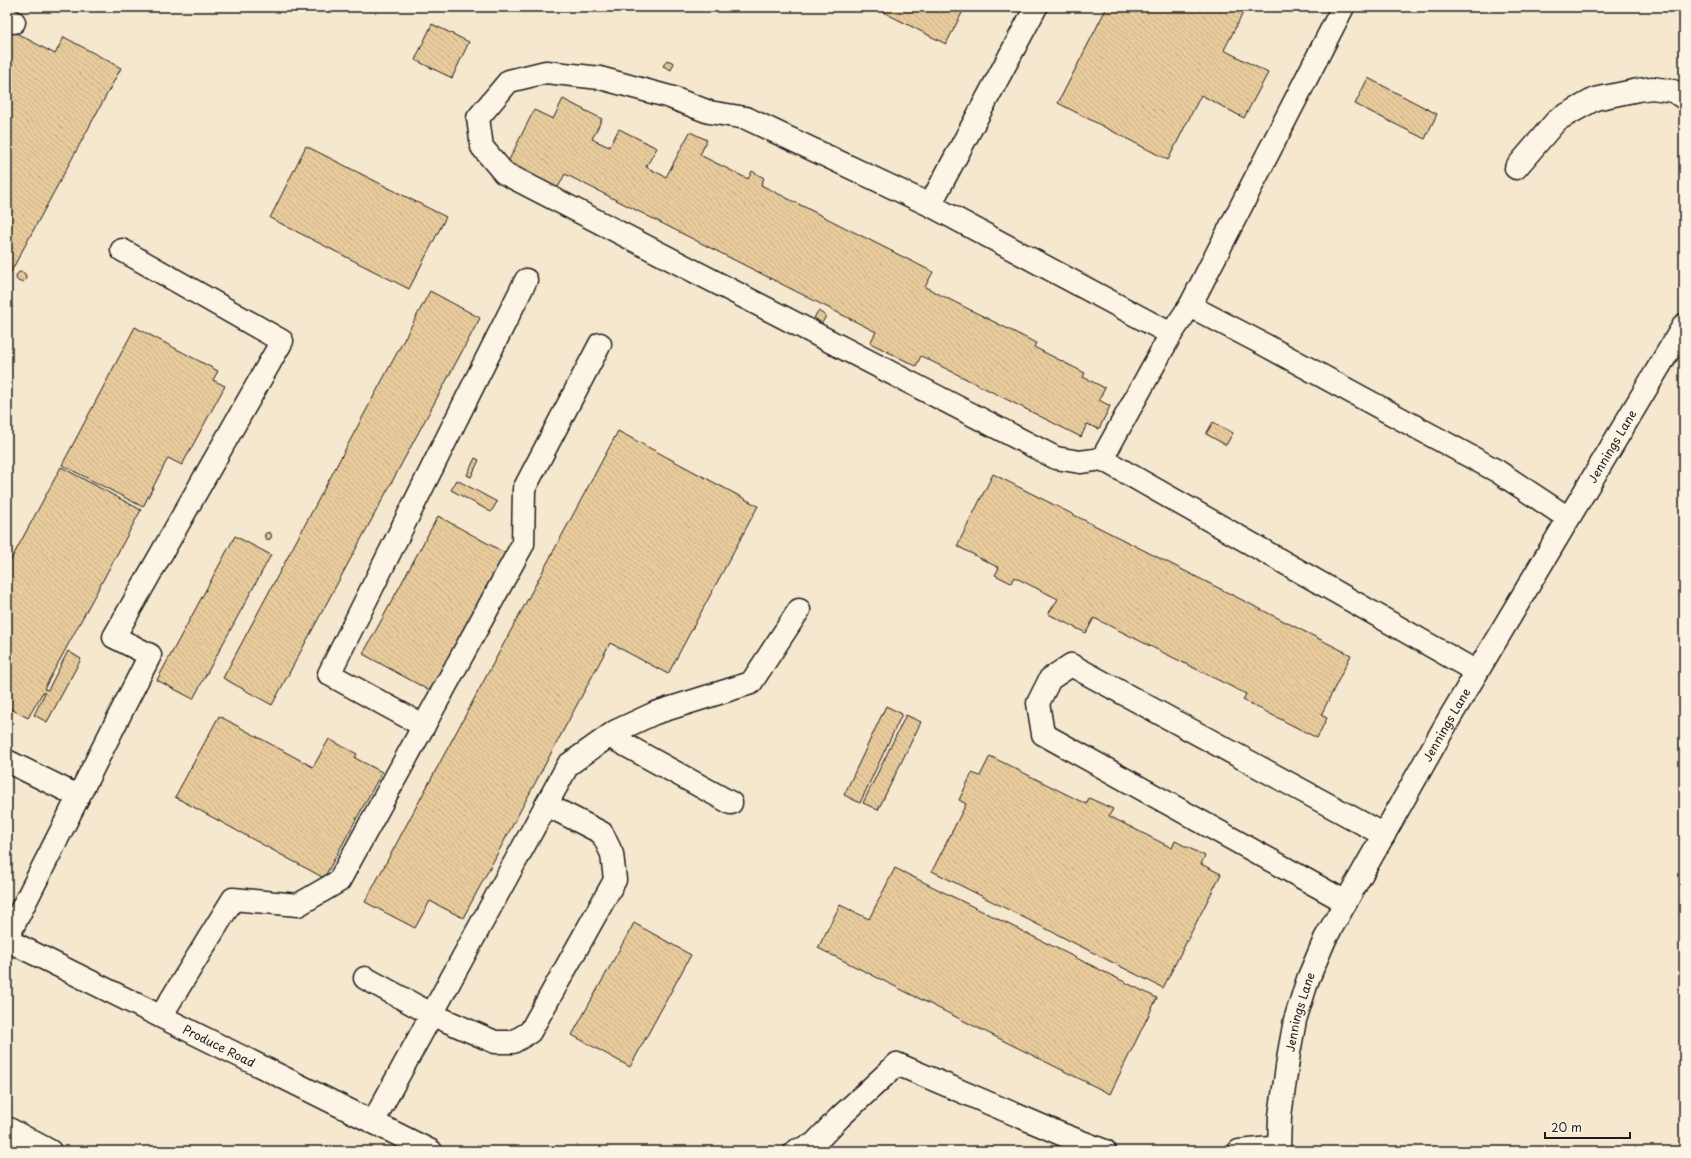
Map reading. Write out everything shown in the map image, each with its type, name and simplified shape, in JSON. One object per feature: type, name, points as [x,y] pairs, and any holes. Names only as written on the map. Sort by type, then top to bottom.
[{"type":"street","points":[[930,205],[1036,7]]},
{"type":"street","points":[[1102,459],[1171,334],[1190,306],[1344,7]]},
{"type":"street","points":[[1171,334],[930,205],[746,118],[709,112],[670,97],[600,78],[546,72],[510,81],[478,118],[482,148],[504,173],[1056,458],[1080,462],[1102,459],[1477,672]]},
{"type":"street","points":[[1516,168],[1557,120],[1596,99],[1652,88],[1673,91],[1684,98]]},
{"type":"street","points":[[7,939],[150,655],[114,637],[282,340],[122,250]]},
{"type":"street","points":[[424,726],[329,674],[526,280]]},
{"type":"street","points":[[1190,306],[1497,471],[1568,518]]},
{"type":"street","name":"Jennings Lane","points":[[1279,1149],[1282,1102],[1295,1020],[1311,973],[1325,939],[1477,672],[1684,325]]},
{"type":"street","points":[[161,1016],[233,899],[298,905],[339,882],[523,544],[524,489],[600,344]]},
{"type":"street","points":[[374,1122],[568,765],[616,731],[655,713],[751,683],[799,610]]},
{"type":"street","points":[[1346,902],[1043,734],[1038,703],[1050,678],[1071,665],[1384,835]]},
{"type":"street","points":[[609,736],[731,803]]},
{"type":"street","points":[[7,761],[78,796]]},
{"type":"street","points":[[365,978],[433,1015],[495,1042],[513,1042],[530,1032],[615,880],[612,854],[602,833],[547,805]]},
{"type":"street","name":"Produce Road","points":[[7,939],[431,1151]]},
{"type":"street","points":[[795,1151],[813,1145],[896,1064],[1061,1134],[1105,1151]]},
{"type":"street","points":[[7,1128],[50,1151]]},
{"type":"street","points":[[1239,1151],[1279,1149]]},
{"type":"shaded area","points":[[7,7],[1684,7],[1684,1151],[7,1151]]},
{"type":"building","points":[[873,7],[965,7],[946,44]]},
{"type":"building","points":[[1107,7],[1246,7],[1224,50],[1268,73],[1244,118],[1201,95],[1168,160],[1058,103]]},
{"type":"building","points":[[432,24],[469,42],[452,78],[415,60]]},
{"type":"building","points":[[7,28],[55,54],[64,37],[121,68],[7,279]]},
{"type":"building","points":[[667,60],[674,63],[671,70],[663,66]]},
{"type":"building","points":[[1368,78],[1437,114],[1425,139],[1355,104]]},
{"type":"building","points":[[563,99],[602,119],[592,139],[609,147],[619,129],[657,148],[646,167],[666,177],[690,132],[707,140],[700,155],[748,179],[752,171],[764,178],[761,185],[933,272],[925,287],[1036,343],[1034,347],[1085,373],[1083,377],[1105,388],[1099,400],[1110,406],[1099,429],[1087,424],[1081,437],[921,356],[916,366],[870,343],[876,332],[565,174],[555,193],[505,168],[534,110],[553,119]]},
{"type":"building","points":[[306,146],[446,217],[409,289],[270,218]]},
{"type":"building","points":[[19,272],[23,272],[25,273],[25,281],[19,282],[16,279],[16,275]]},
{"type":"building","points":[[430,291],[480,318],[272,705],[223,678]]},
{"type":"building","points":[[818,311],[826,316],[822,323],[814,318]]},
{"type":"building","points":[[135,327],[218,371],[213,380],[225,386],[182,465],[168,458],[143,507],[62,465]]},
{"type":"building","points":[[1213,422],[1233,433],[1226,445],[1206,434]]},
{"type":"building","points":[[618,431],[758,506],[668,674],[610,643],[463,918],[430,901],[415,928],[365,902]]},
{"type":"building","points":[[475,458],[479,460],[471,477],[467,475]]},
{"type":"building","points":[[61,467],[141,510],[44,689],[48,690],[68,651],[81,659],[47,722],[34,715],[45,693],[43,692],[28,718],[7,707],[7,567]]},
{"type":"building","points":[[993,474],[1351,655],[1321,715],[1327,718],[1317,738],[1243,700],[1246,694],[1094,618],[1086,633],[1048,614],[1058,599],[1014,577],[1011,583],[995,575],[999,568],[957,546]]},
{"type":"building","points":[[457,480],[497,502],[491,512],[451,490]]},
{"type":"building","points":[[438,516],[507,554],[432,692],[363,654]]},
{"type":"building","points":[[268,532],[271,533],[271,539],[268,540],[265,539],[264,536],[265,533]]},
{"type":"building","points":[[235,536],[271,555],[193,699],[157,680]]},
{"type":"building","points":[[886,706],[902,714],[860,803],[844,795]]},
{"type":"building","points":[[906,715],[921,722],[878,810],[863,803]]},
{"type":"building","points":[[219,716],[313,767],[329,739],[357,754],[355,758],[382,772],[324,878],[175,797]]},
{"type":"building","points":[[990,756],[1086,804],[1089,798],[1113,809],[1109,816],[1172,848],[1175,841],[1205,856],[1201,864],[1221,874],[1163,988],[932,871],[966,804],[959,800],[972,773],[980,776]]},
{"type":"building","points":[[895,868],[1157,998],[1110,1094],[818,948],[840,905],[869,919]]},
{"type":"building","points":[[634,923],[691,955],[630,1067],[572,1035]]}]
